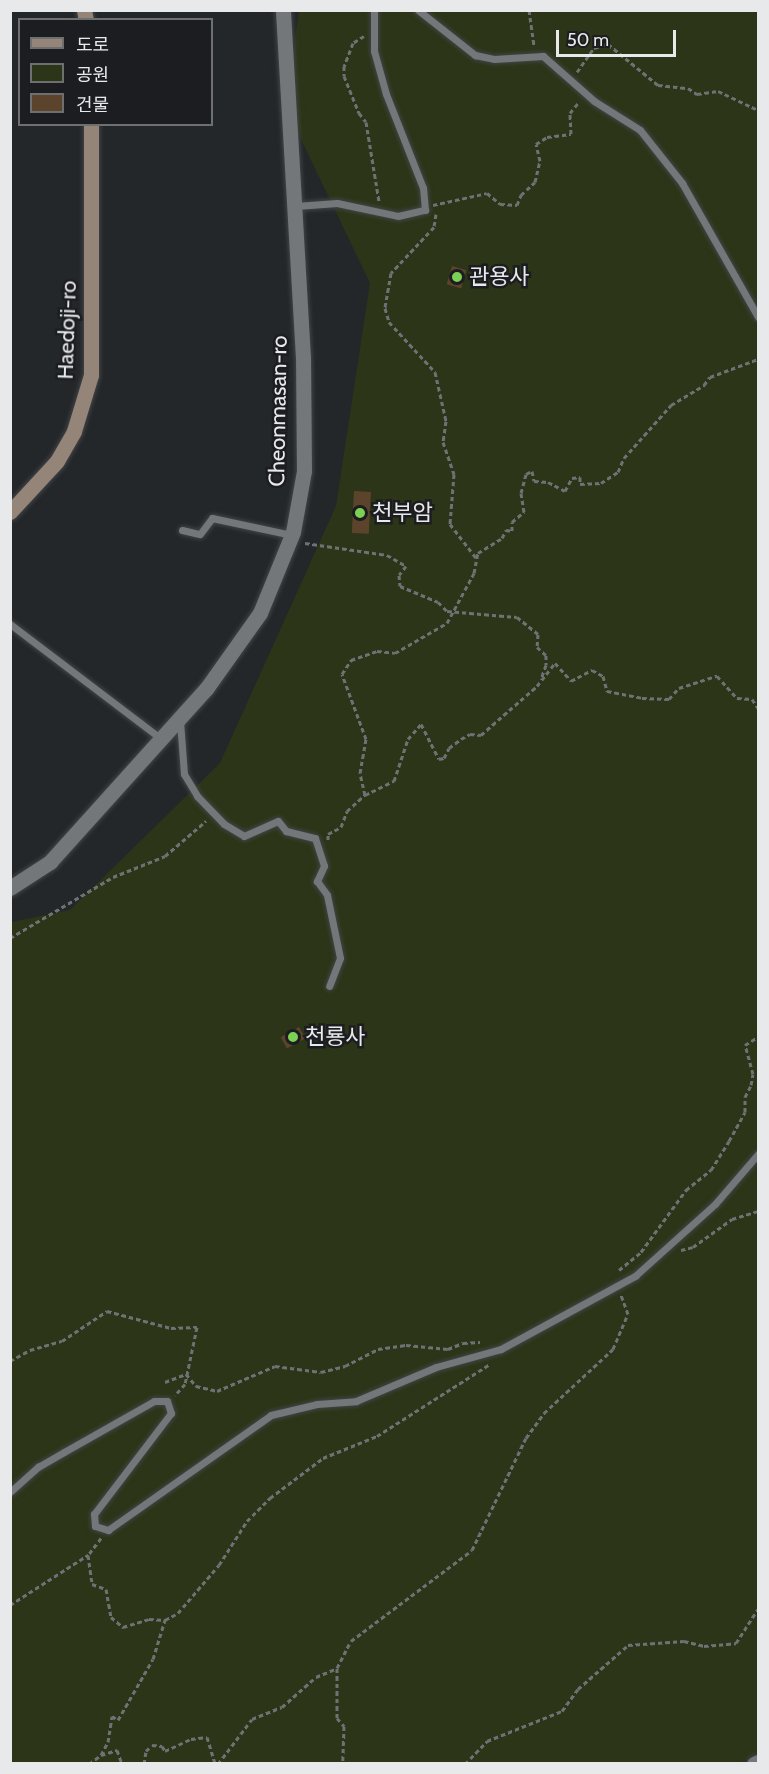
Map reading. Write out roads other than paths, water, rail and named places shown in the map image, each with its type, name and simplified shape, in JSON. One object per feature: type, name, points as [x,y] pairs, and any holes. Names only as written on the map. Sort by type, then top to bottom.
[{"type":"main road","name":"Haedoji-ro","points":[[10,512],[57,461],[74,432],[91,375],[91,126]]},
{"type":"street","name":"Cheonmasan-ro","points":[[10,888],[50,862],[179,716],[206,689],[260,613],[290,539],[304,471],[303,357],[283,10]]},
{"type":"street","points":[[754,1764],[759,1762]]},
{"type":"lane","points":[[296,206],[325,202],[398,216],[421,214],[426,206],[423,188],[386,94],[372,31],[374,10]]},
{"type":"lane","points":[[418,10],[476,55],[494,59],[534,56],[552,61],[588,96],[640,130],[682,183],[759,317]]},
{"type":"lane","points":[[182,530],[200,534],[212,518],[290,539]]},
{"type":"lane","points":[[10,624],[160,738]]},
{"type":"lane","points":[[179,716],[186,764],[184,774],[213,813],[244,836],[278,821],[286,831],[315,838],[324,866],[317,881],[327,895],[340,958],[329,986]]},
{"type":"lane","points":[[10,1492],[38,1467],[154,1401],[167,1401],[171,1413],[94,1514],[95,1526],[108,1530],[271,1415],[317,1404],[356,1401],[436,1367],[501,1349],[635,1276],[715,1204],[759,1154]]},
{"type":"place","name":"관용사","points":[[457,277]]},
{"type":"place","name":"천부암","points":[[360,513]]},
{"type":"place","name":"천룡사","points":[[293,1037]]}]
